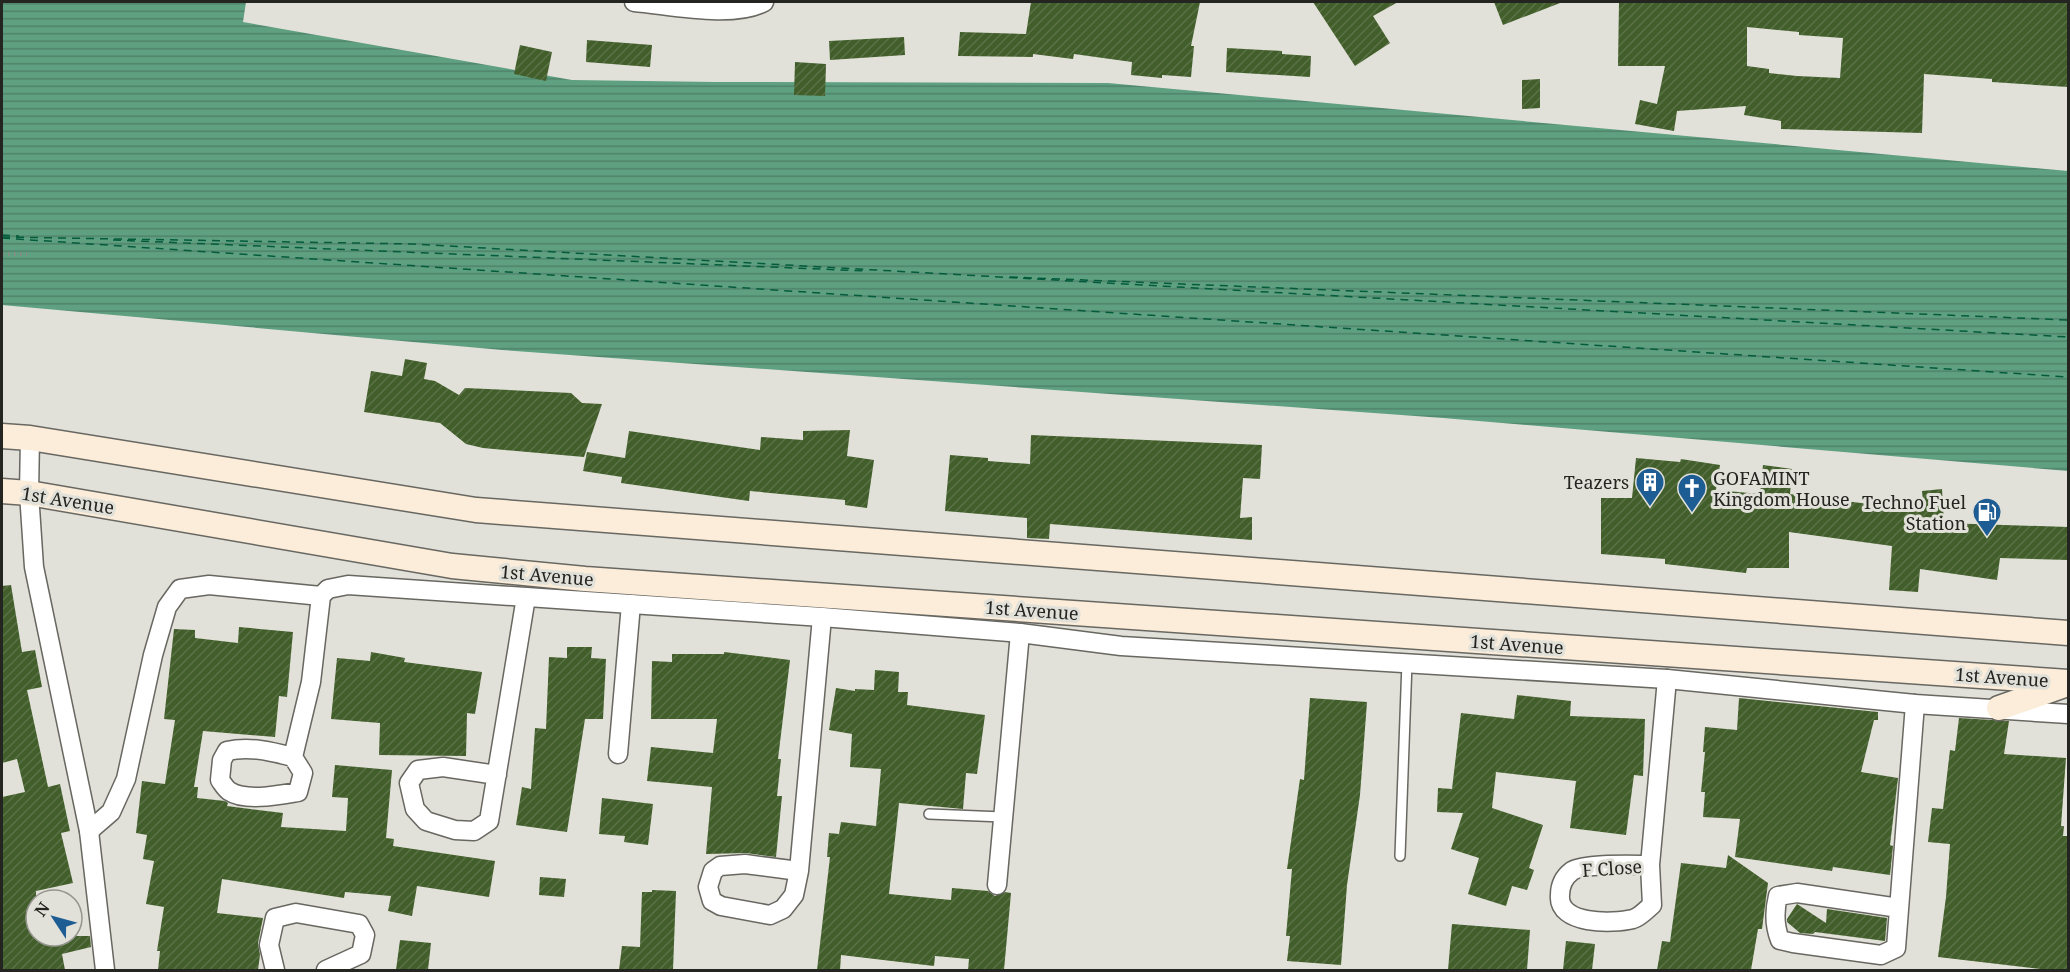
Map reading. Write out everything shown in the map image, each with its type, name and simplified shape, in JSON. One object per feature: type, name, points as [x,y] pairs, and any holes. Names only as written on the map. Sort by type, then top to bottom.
[{"type":"main road","points":[[2,436],[30,438],[476,510],[2068,633]]},
{"type":"main road","name":"1st Avenue","points":[[2,491],[29,493],[452,566],[585,579],[2068,683]]},
{"type":"main road","points":[[1999,708],[2068,683]]},
{"type":"street","points":[[634,2],[732,11],[754,8],[764,2]]},
{"type":"street","points":[[30,438],[29,493],[34,567],[89,831],[105,970]]},
{"type":"street","points":[[89,831],[111,812],[126,779],[166,607],[180,589],[209,585],[321,596]]},
{"type":"street","points":[[293,757],[311,682],[321,596],[328,589],[348,585],[822,617],[1020,633],[1120,646],[1667,679],[1916,704],[2068,714]]},
{"type":"street","points":[[497,775],[443,767],[417,770],[409,783],[415,809],[426,821],[455,830],[474,831],[489,821],[497,775],[526,597]]},
{"type":"street","points":[[618,754],[631,604]]},
{"type":"street","points":[[800,871],[745,864],[720,866],[713,871],[708,887],[712,901],[721,906],[770,915],[783,909],[794,895],[800,871],[822,617]]},
{"type":"street","points":[[997,885],[1020,633]]},
{"type":"street","name":"F Close","points":[[1650,865],[1611,864],[1573,870],[1560,885],[1559,900],[1567,912],[1590,922],[1635,919],[1652,905],[1650,865],[1667,679]]},
{"type":"street","points":[[1899,908],[1797,894],[1778,896],[1775,909],[1776,929],[1780,940],[1793,943],[1881,955],[1896,948],[1916,704]]},
{"type":"street","points":[[277,970],[269,945],[275,918],[296,913],[359,924],[365,935],[361,954],[327,970]]},
{"type":"lane","points":[[1400,856],[1407,662]]},
{"type":"lane","points":[[929,814],[1003,818]]},
{"type":"path","points":[[2,254],[27,254]]},
{"type":"shaded area","points":[[2,2],[246,2],[243,22],[572,80],[1108,83],[2068,171],[2068,471],[1443,418],[502,350],[2,305]]},
{"type":"building","points":[[1031,2],[1200,2],[1191,46],[1194,46],[1191,77],[1162,75],[1162,78],[1131,75],[1132,62],[1074,54],[1073,59],[1033,54],[1033,57],[958,56],[960,32],[1026,34]]},
{"type":"building","points":[[1313,2],[1398,2],[1373,16],[1390,43],[1355,66]]},
{"type":"building","points":[[1494,2],[1560,2],[1560,3],[1503,25]]},
{"type":"building","points":[[1619,2],[2068,2],[2068,87],[1992,82],[1992,79],[1924,74],[1922,133],[1781,129],[1781,121],[1744,115],[1746,106],[1677,111],[1674,131],[1635,124],[1640,100],[1657,104],[1665,66],[1618,66]],"holes":[[[1747,27],[1799,32],[1799,35],[1843,38],[1840,78],[1769,73],[1769,69],[1747,66]]]},
{"type":"building","points":[[904,37],[905,55],[830,60],[829,41]]},
{"type":"building","points":[[587,40],[652,45],[650,67],[586,62]]},
{"type":"building","points":[[520,45],[552,52],[546,81],[514,74]]},
{"type":"building","points":[[1227,48],[1282,51],[1282,54],[1311,56],[1310,77],[1226,72]]},
{"type":"building","points":[[795,62],[826,64],[825,96],[794,95]]},
{"type":"building","points":[[1540,79],[1540,108],[1522,109],[1522,80]]},
{"type":"building","points":[[405,359],[427,363],[424,379],[435,381],[459,395],[465,388],[571,393],[582,403],[602,404],[584,457],[483,448],[466,444],[440,423],[364,412],[371,371],[402,376]]},
{"type":"building","points":[[850,430],[847,456],[874,460],[867,508],[845,505],[845,500],[750,491],[749,501],[621,483],[622,477],[583,471],[587,452],[625,458],[629,431],[760,450],[761,437],[803,440],[803,431]]},
{"type":"building","points":[[1031,435],[1262,445],[1260,479],[1243,478],[1240,518],[1252,517],[1252,540],[1050,524],[1049,539],[1027,538],[1027,518],[945,511],[950,455],[1030,464]]},
{"type":"building","points":[[1636,458],[1680,462],[1681,459],[1720,465],[1716,490],[1760,494],[1763,465],[1792,469],[1790,494],[1924,511],[1922,491],[1942,489],[1944,523],[2068,527],[2068,560],[2000,558],[1997,580],[1920,569],[1918,592],[1889,590],[1892,546],[1789,532],[1789,568],[1747,568],[1746,573],[1665,564],[1665,559],[1601,554],[1601,498],[1632,498]]},
{"type":"building","points":[[11,585],[22,652],[35,650],[42,687],[27,690],[48,787],[60,784],[70,831],[61,833],[73,883],[50,888],[24,888],[24,948],[84,948],[84,936],[90,936],[91,947],[62,954],[65,970],[2,970],[2,797],[25,792],[17,759],[2,763],[2,586]]},
{"type":"building","points":[[239,627],[293,632],[287,697],[279,696],[275,737],[203,731],[194,787],[198,787],[197,798],[225,801],[228,803],[227,806],[283,813],[281,827],[346,831],[348,798],[332,797],[335,765],[392,770],[386,838],[394,839],[393,846],[495,861],[489,897],[417,886],[412,916],[388,911],[391,896],[345,892],[344,898],[222,879],[217,913],[263,918],[258,943],[260,955],[258,970],[158,970],[160,951],[157,951],[164,907],[146,904],[154,861],[143,859],[147,835],[136,833],[142,781],[165,784],[175,720],[164,719],[174,629],[195,630],[195,638],[238,643]]},
{"type":"building","points":[[567,647],[592,647],[591,658],[606,659],[603,719],[585,719],[567,832],[516,825],[522,787],[531,789],[535,728],[546,729],[549,657],[567,658]]},
{"type":"building","points":[[371,652],[405,658],[404,662],[482,672],[475,714],[467,713],[466,756],[379,755],[380,723],[331,719],[337,658],[370,661]]},
{"type":"building","points":[[724,652],[790,660],[778,759],[781,759],[777,796],[782,796],[776,857],[746,853],[706,854],[712,787],[647,781],[651,747],[713,753],[717,719],[651,719],[652,661],[672,662],[672,654],[724,654]]},
{"type":"building","points":[[875,670],[899,672],[898,692],[908,692],[907,705],[985,715],[977,774],[966,773],[963,809],[899,803],[889,894],[951,900],[952,888],[988,891],[995,896],[1005,892],[1011,893],[1004,970],[968,970],[969,959],[935,956],[934,966],[841,955],[840,970],[817,970],[830,857],[827,857],[829,833],[839,834],[841,822],[876,826],[881,769],[850,767],[852,734],[829,730],[836,688],[855,691],[855,689],[874,690]]},
{"type":"building","points":[[1517,695],[1571,701],[1570,716],[1645,719],[1643,776],[1634,775],[1626,835],[1570,828],[1576,781],[1496,772],[1492,808],[1543,825],[1529,868],[1534,870],[1527,890],[1512,886],[1506,906],[1468,894],[1479,858],[1451,849],[1463,813],[1437,812],[1438,788],[1452,789],[1461,713],[1514,719]]},
{"type":"building","points":[[1310,698],[1367,702],[1360,795],[1347,885],[1341,965],[1287,961],[1290,936],[1286,936],[1292,869],[1287,869],[1300,779],[1304,780]]},
{"type":"building","points":[[1739,698],[1878,712],[1878,720],[1874,720],[1861,772],[1898,778],[1890,845],[1893,846],[1890,875],[1833,867],[1832,871],[1735,857],[1740,819],[1703,817],[1705,792],[1701,792],[1705,727],[1737,730]]},
{"type":"building","points":[[1959,718],[2009,721],[2004,754],[2066,758],[2061,826],[2064,826],[2063,836],[2068,836],[2068,970],[2049,970],[1938,957],[1950,844],[1928,842],[1932,808],[1943,809],[1950,750],[1955,751]]},
{"type":"building","points":[[602,798],[653,804],[648,845],[624,842],[625,836],[599,834]]},
{"type":"building","points":[[1728,855],[1768,883],[1762,929],[1758,929],[1751,970],[1657,970],[1662,941],[1670,942],[1681,863],[1726,868]]},
{"type":"building","points":[[540,877],[566,879],[564,897],[539,895]]},
{"type":"building","points":[[652,890],[676,891],[673,970],[619,970],[622,946],[640,947],[642,892],[652,892]]},
{"type":"building","points":[[1797,904],[1826,923],[1827,909],[1887,918],[1885,941],[1815,932],[1813,934],[1800,933],[1787,922]]},
{"type":"building","points":[[1452,924],[1530,930],[1527,970],[1448,970]]},
{"type":"building","points":[[400,940],[431,943],[428,970],[396,970]]},
{"type":"building","points":[[1566,941],[1595,944],[1592,970],[1563,970]]},
{"type":"ferry route","points":[[2,235],[19,236]]},
{"type":"ferry route","points":[[2,237],[413,244],[2068,337]]},
{"type":"ferry route","points":[[2,238],[2068,377]]},
{"type":"ferry route","points":[[113,240],[867,271]]},
{"type":"ferry route","points":[[1010,277],[2068,320]]},
{"type":"place","name":"Teazers","points":[[1650,508]]},
{"type":"place","name":"GOFAMINT Kingdom House","points":[[1692,514]]},
{"type":"place","name":"Techno Fuel Station","points":[[1987,538]]}]
